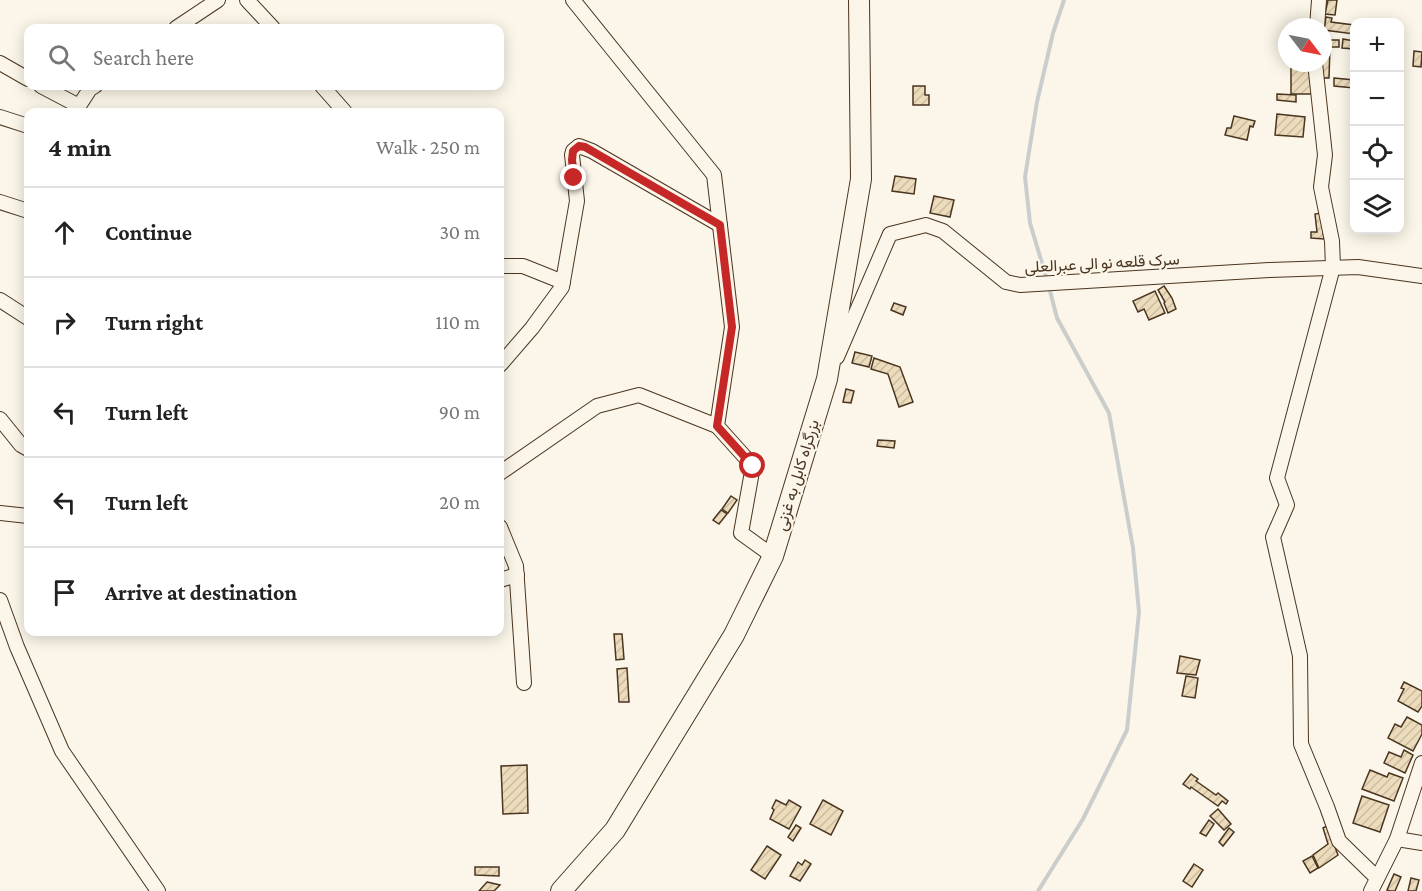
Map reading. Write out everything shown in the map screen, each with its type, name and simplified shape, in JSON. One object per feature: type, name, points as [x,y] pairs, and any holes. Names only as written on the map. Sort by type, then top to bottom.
[{"type":"highway","name":"بزرگراه کابل به غزنی","points":[[561,891],[615,830],[735,635],[773,556],[827,379],[861,179],[859,0]]},
{"type":"street","points":[[182,24],[218,0]]},
{"type":"street","points":[[247,0],[269,24]]},
{"type":"street","points":[[573,0],[714,175],[732,327],[717,426]]},
{"type":"street","points":[[1318,18],[1319,0]]},
{"type":"street","points":[[0,63],[24,77]]},
{"type":"street","points":[[1316,72],[1325,155],[1321,187],[1332,241],[1333,267],[1277,478],[1287,505],[1273,537],[1300,656],[1300,744],[1339,841],[1374,885],[1398,839],[1422,763]]},
{"type":"street","points":[[46,90],[74,108]]},
{"type":"street","points":[[78,108],[92,90]]},
{"type":"street","points":[[326,90],[341,108]]},
{"type":"street","points":[[0,117],[24,125]]},
{"type":"street","points":[[504,360],[553,301],[563,282],[576,201],[572,155],[579,146],[720,225]]},
{"type":"street","points":[[0,202],[24,209]]},
{"type":"street","name":"سرک قلعه نو الی عبرالعلی","points":[[827,379],[890,234],[926,225],[943,231],[1006,282],[1020,285],[1333,267],[1358,267],[1422,276]]},
{"type":"street","points":[[504,266],[523,266],[563,282]]},
{"type":"street","points":[[0,300],[24,315]]},
{"type":"street","points":[[504,470],[597,406],[639,395],[717,426],[753,466],[741,533],[773,556]]},
{"type":"street","points":[[0,419],[24,446]]},
{"type":"street","points":[[0,513],[24,516]]},
{"type":"street","points":[[504,536],[514,559],[517,574],[524,683]]},
{"type":"street","points":[[504,579],[517,574]]},
{"type":"street","points":[[0,600],[17,647],[62,751],[158,891]]},
{"type":"street","points":[[1398,839],[1422,843]]},
{"type":"building","points":[[1328,0],[1337,0],[1335,15],[1325,14]]},
{"type":"building","points":[[1332,22],[1350,24],[1350,33],[1332,31]]},
{"type":"building","points":[[1343,39],[1350,40],[1350,49],[1342,48]]},
{"type":"building","points":[[1332,40],[1339,40],[1339,47],[1332,47]]},
{"type":"building","points":[[1414,51],[1422,52],[1421,67],[1413,66]]},
{"type":"building","points":[[1291,72],[1312,72],[1312,94],[1291,94]]},
{"type":"building","points":[[1321,72],[1329,72],[1329,78],[1321,78]]},
{"type":"building","points":[[1334,78],[1350,80],[1350,88],[1334,86]]},
{"type":"building","points":[[913,86],[925,86],[925,95],[929,95],[929,105],[913,105]]},
{"type":"building","points":[[1277,94],[1296,95],[1296,102],[1277,100]]},
{"type":"building","points":[[1277,114],[1305,117],[1303,137],[1275,135]]},
{"type":"building","points":[[1234,116],[1255,121],[1253,127],[1250,126],[1247,140],[1225,135],[1227,128],[1231,128]]},
{"type":"building","points":[[895,176],[916,179],[914,194],[892,191]]},
{"type":"building","points":[[934,196],[954,200],[950,217],[930,213]]},
{"type":"building","points":[[1321,213],[1324,239],[1311,238],[1311,232],[1317,232],[1315,214]]},
{"type":"building","points":[[1164,286],[1176,309],[1168,313],[1158,290]]},
{"type":"building","points":[[1155,291],[1165,313],[1149,320],[1144,309],[1138,312],[1133,301]]},
{"type":"building","points":[[894,303],[906,307],[903,315],[891,310]]},
{"type":"building","points":[[855,352],[872,356],[869,367],[852,363]]},
{"type":"building","points":[[874,358],[900,367],[913,402],[899,407],[888,374],[871,369]]},
{"type":"building","points":[[846,389],[854,391],[851,403],[843,402]]},
{"type":"building","points":[[878,440],[895,441],[894,448],[877,446]]},
{"type":"building","points":[[731,496],[737,500],[728,513],[722,509]]},
{"type":"building","points":[[721,510],[727,514],[719,524],[713,520]]},
{"type":"building","points":[[614,634],[622,634],[624,659],[616,660]]},
{"type":"building","points":[[1180,656],[1200,660],[1196,675],[1177,673]]},
{"type":"building","points":[[627,668],[629,702],[619,702],[617,669]]},
{"type":"building","points":[[1186,676],[1198,678],[1195,698],[1182,696]]},
{"type":"building","points":[[1404,682],[1422,691],[1422,706],[1418,712],[1398,701],[1404,689],[1401,688]]},
{"type":"building","points":[[1407,717],[1422,725],[1422,734],[1413,751],[1388,738],[1395,724],[1401,727]]},
{"type":"building","points":[[1404,750],[1413,755],[1405,773],[1384,763],[1389,752],[1401,757]]},
{"type":"building","points":[[527,765],[528,813],[503,814],[501,766]]},
{"type":"building","points":[[1370,770],[1387,777],[1389,773],[1403,778],[1394,801],[1362,789]]},
{"type":"building","points":[[1191,774],[1198,779],[1196,781],[1228,801],[1226,804],[1222,801],[1218,806],[1183,784]]},
{"type":"building","points":[[1362,796],[1389,805],[1380,832],[1353,823]]},
{"type":"building","points":[[776,800],[786,805],[789,800],[801,807],[789,829],[770,819]]},
{"type":"building","points":[[823,800],[843,811],[831,835],[810,824]]},
{"type":"building","points":[[1218,809],[1231,824],[1224,830],[1210,816]]},
{"type":"building","points":[[1209,820],[1214,824],[1206,836],[1200,833]]},
{"type":"building","points":[[796,825],[801,828],[793,841],[788,837]]},
{"type":"building","points":[[1327,826],[1338,855],[1319,868],[1313,855],[1328,844],[1323,828]]},
{"type":"building","points":[[1229,828],[1234,832],[1223,846],[1219,842]]},
{"type":"building","points":[[767,846],[781,855],[765,879],[751,870]]},
{"type":"building","points":[[1312,856],[1318,868],[1310,873],[1303,861]]},
{"type":"building","points":[[805,860],[811,864],[800,881],[790,876],[798,862],[802,865]]},
{"type":"building","points":[[1194,864],[1203,870],[1192,887],[1183,881]]},
{"type":"building","points":[[475,867],[499,867],[499,876],[475,875]]},
{"type":"building","points":[[1394,874],[1401,877],[1395,891],[1387,890]]},
{"type":"building","points":[[1411,878],[1419,880],[1416,891],[1408,891]]},
{"type":"building","points":[[487,882],[500,885],[494,891],[479,891]]},
{"type":"waterway","points":[[1047,280],[1030,223],[1025,177],[1037,102],[1053,33],[1064,0]]},
{"type":"waterway","points":[[1038,891],[1083,819],[1127,730],[1139,612],[1133,548],[1109,413],[1057,318],[1049,287]]},
{"type":"route","points":[[574,178],[573,151],[579,146],[585,147],[720,225],[732,327],[717,426],[753,466]]}]
